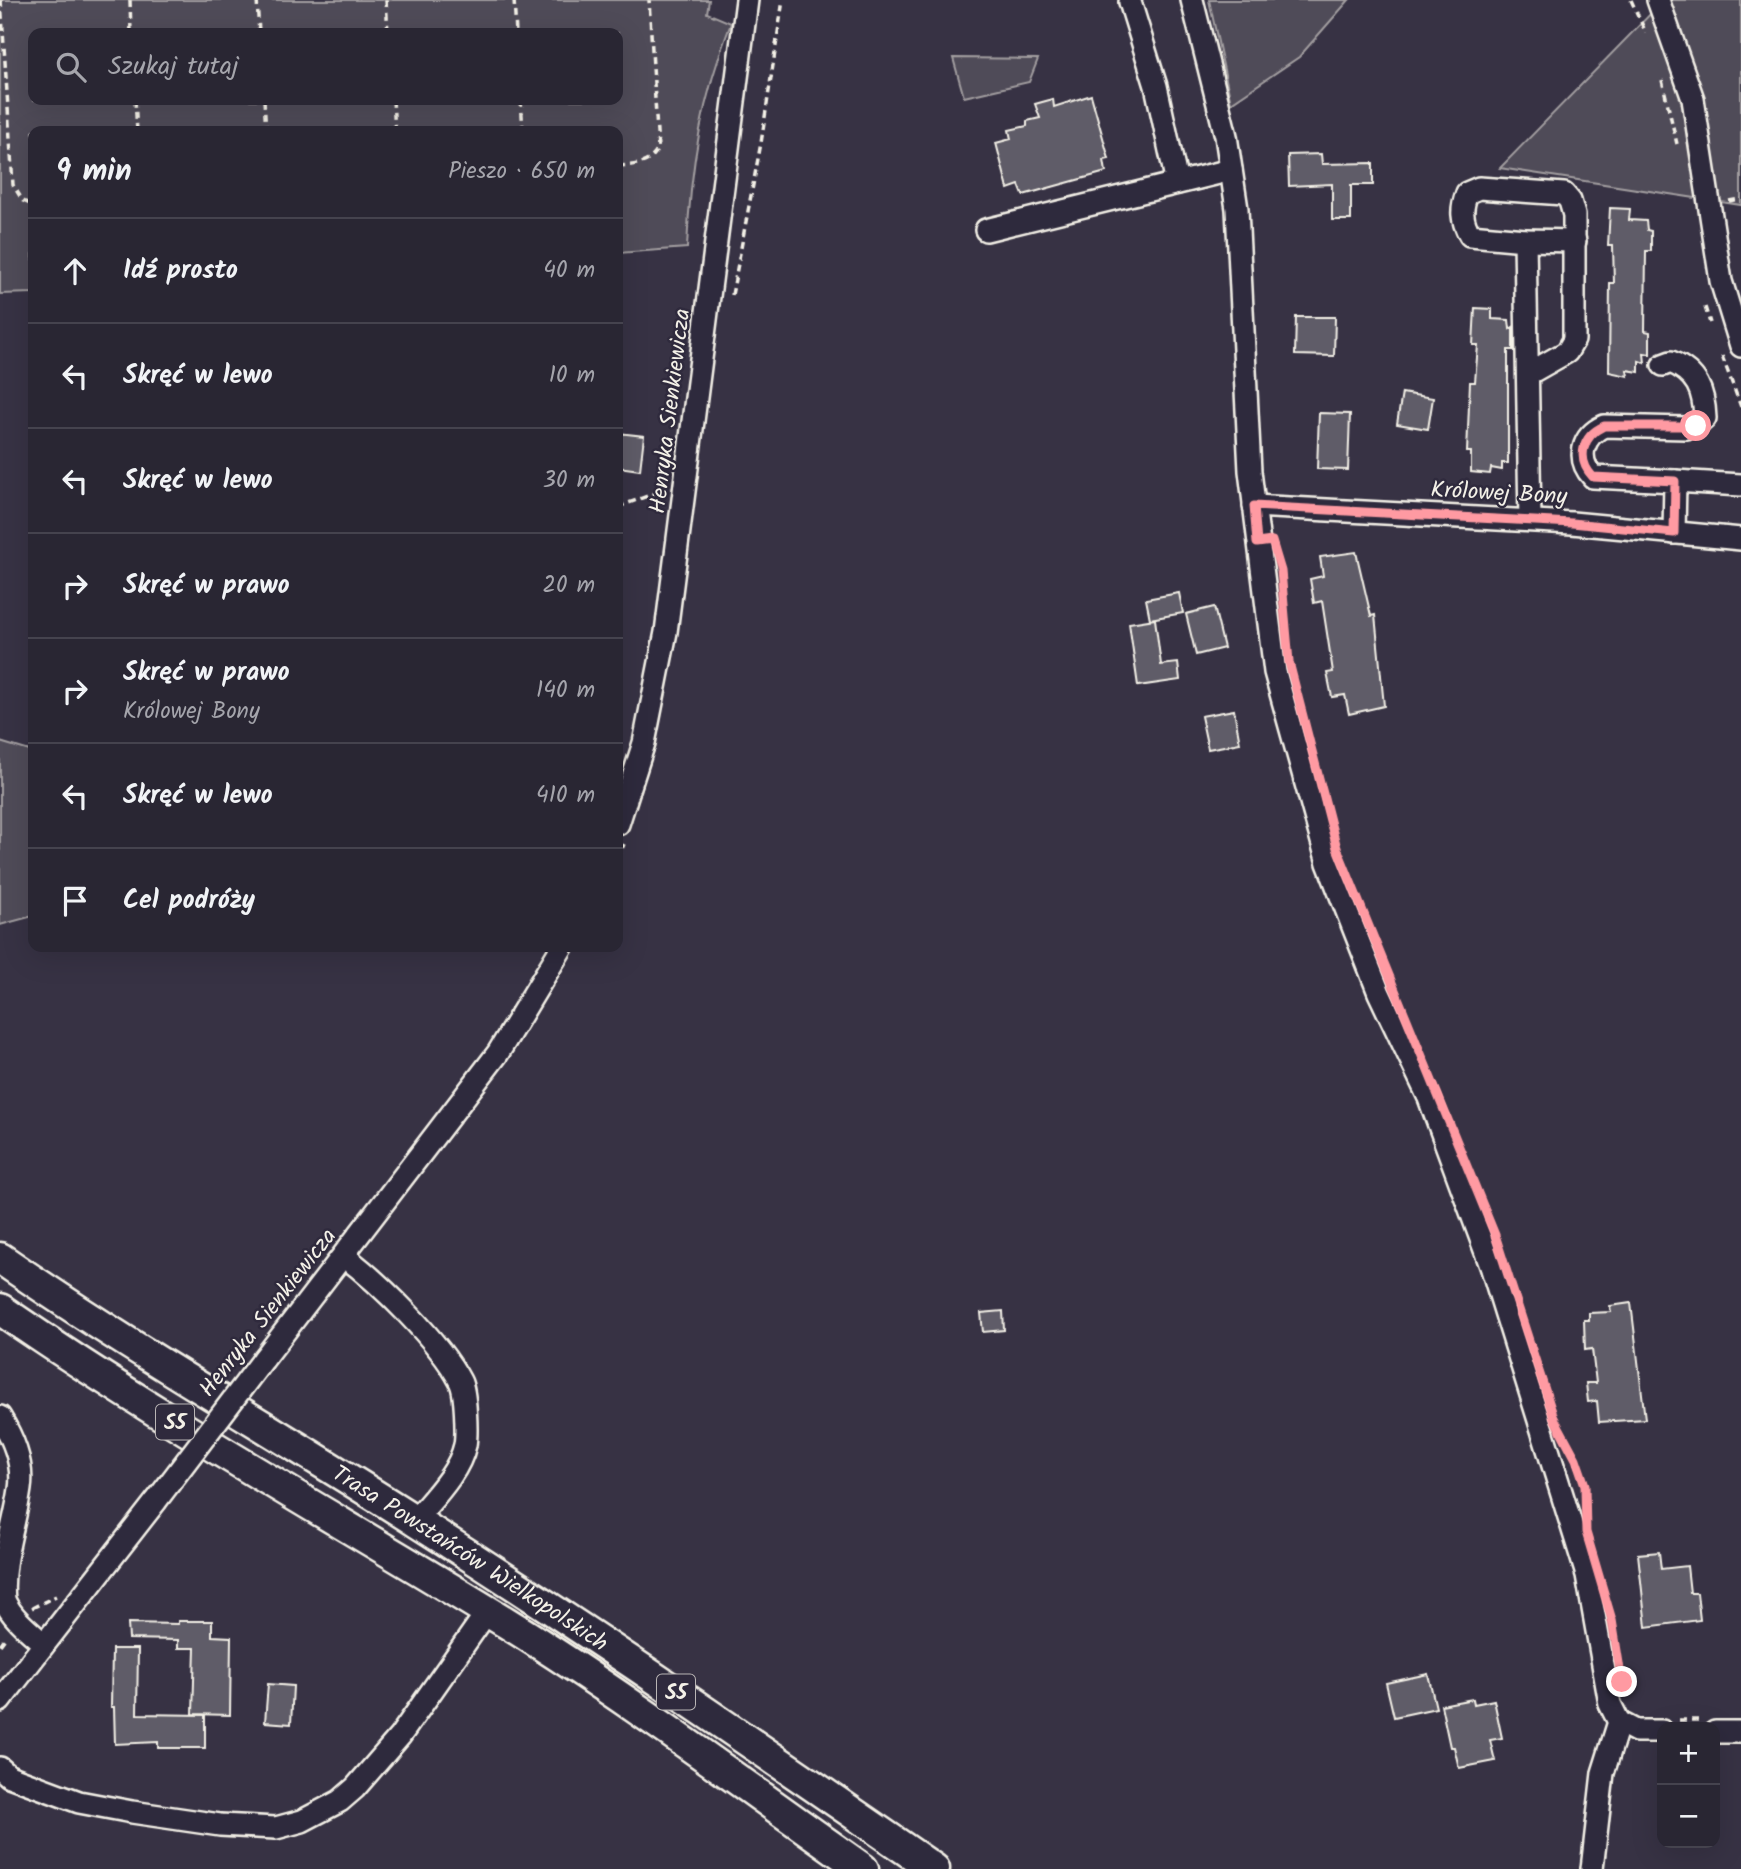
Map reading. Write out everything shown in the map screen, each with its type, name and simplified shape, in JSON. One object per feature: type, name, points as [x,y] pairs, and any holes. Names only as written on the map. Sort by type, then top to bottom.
[{"type":"highway","name":"Trasa Powstańców Wielkopolskich","points":[[0,1258],[177,1374],[415,1520],[607,1644],[934,1869]]},
{"type":"highway","name":"Trasa Powstańców Wielkopolskich","points":[[0,1309],[73,1360],[488,1612],[643,1713],[863,1869]]},
{"type":"street","name":"Henryka Sienkiewicza","points":[[623,808],[644,743],[655,690],[687,473],[747,0]]},
{"type":"street","points":[[1192,0],[1213,79],[1231,170],[1242,268],[1245,400],[1254,506],[1275,672],[1311,807],[1350,923],[1429,1098],[1482,1241],[1587,1575],[1610,1704],[1619,1722],[1636,1731],[1657,1728]]},
{"type":"street","points":[[1658,0],[1693,99],[1721,281],[1741,346]]},
{"type":"street","points":[[1130,2],[1156,86],[1177,183]]},
{"type":"street","points":[[986,230],[1231,170]]},
{"type":"street","points":[[1528,374],[1567,352],[1574,340],[1575,241],[1574,215],[1570,201],[1564,194],[1479,188],[1467,193],[1462,205],[1463,223],[1470,235],[1575,241]]},
{"type":"street","points":[[1525,240],[1530,520]]},
{"type":"street","points":[[1663,365],[1671,362],[1685,368],[1696,380],[1704,396],[1705,418],[1696,426],[1686,428],[1604,426],[1592,431],[1585,442],[1583,455],[1586,469],[1593,477],[1741,485]]},
{"type":"street","points":[[1674,533],[1675,481]]},
{"type":"street","name":"Królowej Bony","points":[[1254,506],[1530,520],[1741,539]]},
{"type":"street","name":"Henryka Sienkiewicza","points":[[0,1701],[498,1053],[559,952]]},
{"type":"street","points":[[344,1256],[427,1336],[461,1382],[465,1397],[466,1443],[453,1471],[415,1520]]},
{"type":"street","points":[[0,1417],[12,1437],[18,1457],[21,1488],[0,1566],[3,1598],[19,1622],[44,1644]]},
{"type":"street","points":[[0,1768],[9,1776],[79,1802],[131,1812],[220,1825],[276,1828],[302,1821],[340,1801],[355,1788],[400,1736],[488,1612]]},
{"type":"street","points":[[1592,1869],[1603,1773],[1619,1722]]},
{"type":"street","points":[[1720,1727],[1741,1732]]},
{"type":"path","points":[[1,0],[13,185],[23,201],[28,203]]},
{"type":"path","points":[[130,0],[131,28]]},
{"type":"path","points":[[257,0],[259,28]]},
{"type":"path","points":[[386,0],[388,28]]},
{"type":"path","points":[[514,0],[516,28]]},
{"type":"path","points":[[623,165],[642,163],[654,157],[659,149],[649,0]]},
{"type":"path","points":[[135,105],[137,126]]},
{"type":"path","points":[[264,105],[266,126]]},
{"type":"path","points":[[393,105],[395,126]]},
{"type":"path","points":[[521,105],[523,126]]},
{"type":"path","points":[[623,505],[657,494],[687,473]]},
{"type":"path","points":[[1571,1448],[1585,1485],[1586,1508]]},
{"type":"shaded area","points":[[0,0],[709,0],[707,13],[731,23],[712,78],[699,133],[691,189],[687,248],[623,253],[623,126],[28,126],[28,293],[0,294]]},
{"type":"shaded area","points":[[1209,0],[1349,0],[1299,57],[1231,103]]},
{"type":"shaded area","points":[[1664,0],[1741,0],[1741,205],[1500,168]]},
{"type":"shaded area","points":[[953,58],[1038,59],[1029,82],[964,97]]},
{"type":"shaded area","points":[[0,742],[28,750],[28,917],[0,925]]},
{"type":"building","points":[[1091,95],[1109,159],[1104,160],[1106,172],[1023,195],[1019,185],[1008,189],[996,143],[1011,139],[1009,130],[1027,126],[1027,121],[1040,118],[1035,104],[1053,99],[1054,107]]},
{"type":"building","points":[[1321,154],[1322,164],[1373,163],[1373,185],[1351,185],[1351,220],[1332,220],[1332,184],[1289,186],[1288,155]]},
{"type":"building","points":[[1610,208],[1630,209],[1629,220],[1646,221],[1647,230],[1651,231],[1651,251],[1646,251],[1645,331],[1650,332],[1650,354],[1644,353],[1645,363],[1639,361],[1639,372],[1627,370],[1628,376],[1609,372],[1610,283],[1614,283],[1613,246],[1608,246]]},
{"type":"building","points":[[1475,308],[1492,309],[1492,319],[1509,320],[1510,329],[1513,327],[1513,350],[1508,350],[1508,463],[1502,463],[1502,470],[1491,468],[1490,474],[1471,472],[1471,452],[1467,452],[1470,382],[1475,382],[1478,345],[1473,345]]},
{"type":"building","points":[[1296,317],[1335,317],[1334,356],[1295,355]]},
{"type":"building","points":[[1402,393],[1433,398],[1428,429],[1397,424]]},
{"type":"building","points":[[1319,413],[1350,414],[1348,470],[1317,469]]},
{"type":"building","points":[[623,434],[644,436],[640,470],[623,468]]},
{"type":"building","points":[[1356,552],[1371,616],[1375,615],[1384,706],[1349,714],[1345,695],[1332,697],[1327,673],[1333,672],[1322,601],[1314,603],[1310,579],[1323,576],[1320,557]]},
{"type":"building","points":[[1179,593],[1183,613],[1150,619],[1146,599]]},
{"type":"building","points":[[1214,607],[1224,648],[1196,655],[1186,614]]},
{"type":"building","points":[[1155,619],[1161,665],[1178,663],[1180,680],[1138,686],[1129,623]]},
{"type":"building","points":[[1234,710],[1240,743],[1208,749],[1201,716]]},
{"type":"building","points":[[1631,1303],[1645,1419],[1599,1422],[1597,1401],[1588,1402],[1586,1383],[1596,1383],[1592,1349],[1585,1350],[1584,1320],[1589,1320],[1589,1313],[1611,1312],[1610,1306]]},
{"type":"building","points":[[1003,1311],[1004,1330],[983,1332],[981,1313]]},
{"type":"building","points":[[1659,1552],[1661,1569],[1687,1566],[1690,1593],[1697,1593],[1700,1620],[1646,1627],[1638,1554]]},
{"type":"building","points":[[178,1621],[212,1621],[212,1636],[231,1637],[230,1715],[193,1714],[195,1648],[178,1648],[178,1640],[129,1639],[128,1623],[178,1624]]},
{"type":"building","points":[[112,1649],[138,1649],[137,1714],[205,1715],[205,1748],[158,1748],[158,1742],[115,1744],[114,1707],[111,1707]]},
{"type":"building","points":[[1428,1674],[1436,1708],[1394,1717],[1386,1683]]},
{"type":"building","points":[[268,1684],[293,1686],[291,1724],[265,1722]]},
{"type":"building","points":[[1473,1699],[1474,1704],[1494,1700],[1502,1738],[1490,1740],[1495,1761],[1459,1768],[1454,1747],[1450,1747],[1441,1705]]},
{"type":"route","points":[[1622,1682],[1612,1620],[1586,1532],[1585,1485],[1576,1459],[1554,1418],[1495,1235],[1337,848],[1289,662],[1281,571],[1272,541],[1257,543],[1254,506],[1572,523],[1674,533],[1675,481],[1593,477],[1586,469],[1583,455],[1585,442],[1592,431],[1604,426],[1696,426]]}]
